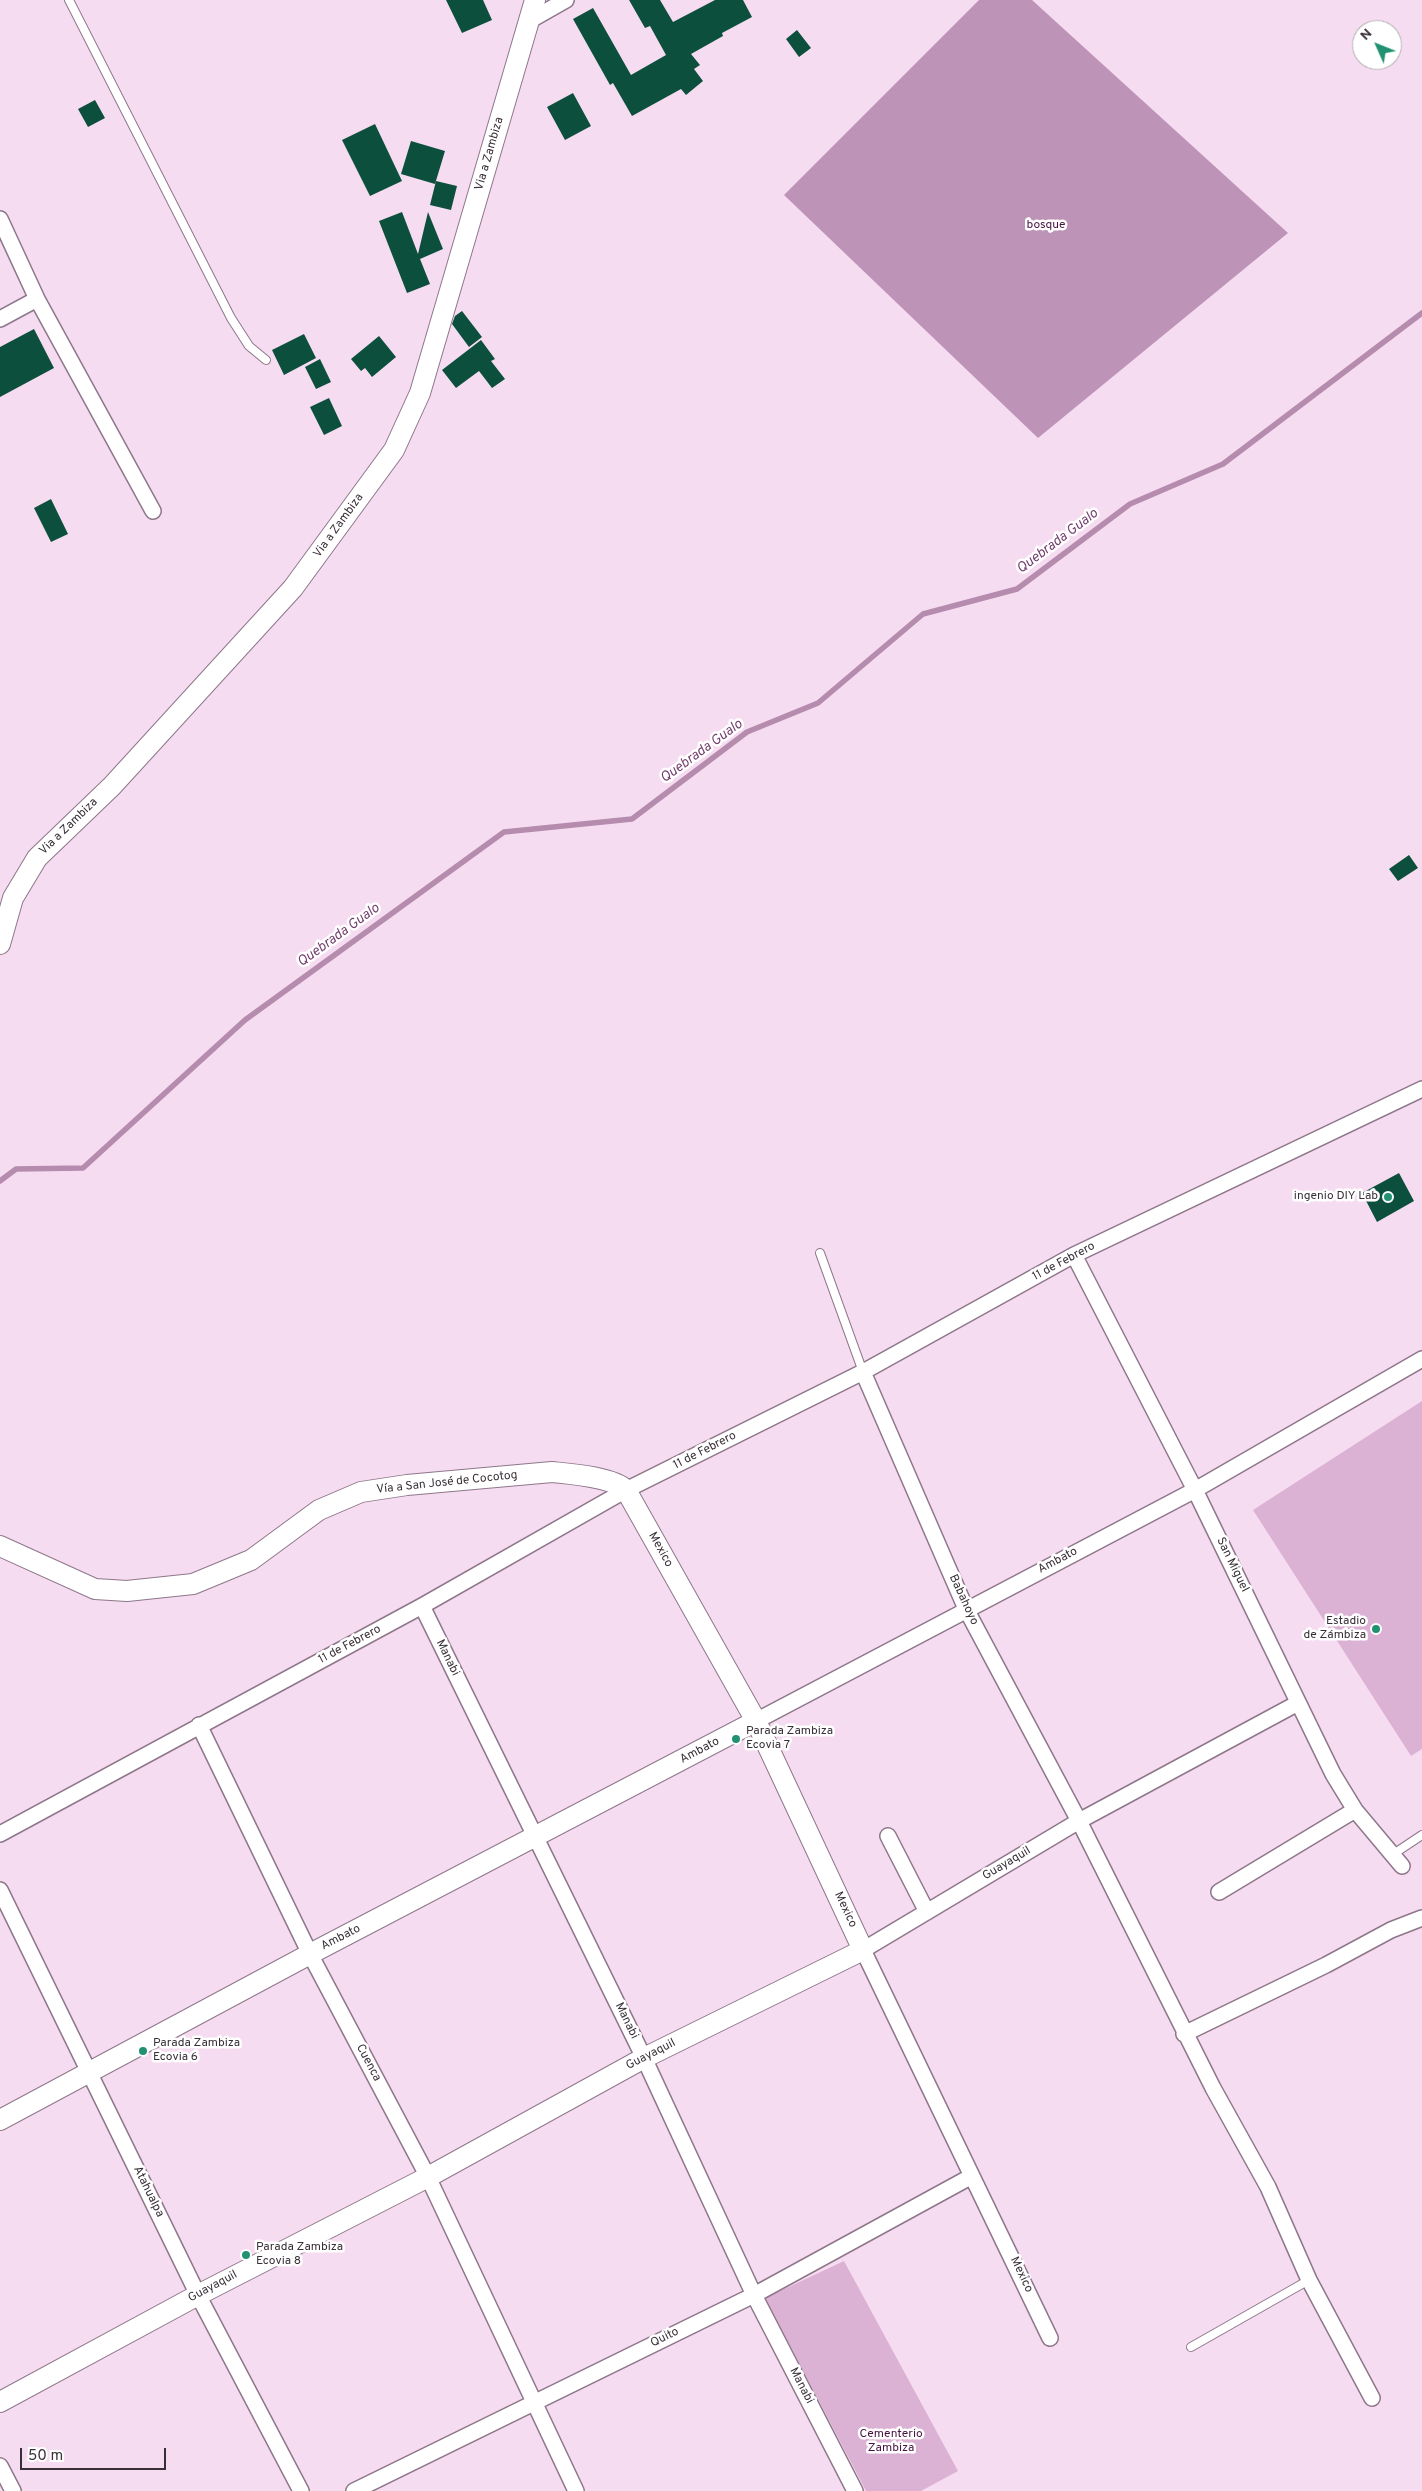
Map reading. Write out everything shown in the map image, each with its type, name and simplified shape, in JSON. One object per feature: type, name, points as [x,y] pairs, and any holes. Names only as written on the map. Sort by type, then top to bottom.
[{"type":"street","name":"Via a Zambiza","points":[[0,944],[13,898],[37,858],[112,786],[293,588],[394,450],[420,393],[535,0]]},
{"type":"street","points":[[530,21],[566,0]]},
{"type":"street","points":[[0,219],[37,299],[153,511]]},
{"type":"street","points":[[0,318],[37,299]]},
{"type":"street","name":"11 de Febrero","points":[[0,1834],[422,1606],[626,1490],[863,1372],[1074,1255],[1422,1089]]},
{"type":"street","name":"San Miguel","points":[[1074,1255],[1195,1490],[1333,1774],[1355,1810],[1397,1860]]},
{"type":"street","name":"Ambato","points":[[0,2120],[90,2074],[310,1954],[535,1838],[966,1609],[1195,1490],[1422,1359]]},
{"type":"street","name":"Babahoyo","points":[[863,1372],[966,1609],[1079,1821],[1184,2034],[1268,2187],[1309,2280],[1372,2398]]},
{"type":"street","name":"Vía a San José de Cocotog","points":[[0,1546],[96,1589],[127,1591],[192,1584],[242,1563],[295,1529],[318,1510],[361,1492],[408,1485],[552,1472],[575,1474],[621,1485],[626,1490]]},
{"type":"street","name":"Mexico","points":[[626,1490],[756,1721],[863,1950],[1050,2338]]},
{"type":"street","name":"Manabi","points":[[422,1606],[644,2058],[754,2295],[855,2491]]},
{"type":"street","name":"Guayaquil","points":[[0,2402],[198,2295],[428,2177],[644,2058],[863,1950],[1079,1821],[1298,1703]]},
{"type":"street","name":"Cuenca","points":[[199,1725],[310,1954],[428,2177],[576,2491]]},
{"type":"street","points":[[1220,1892],[1355,1810]]},
{"type":"street","points":[[888,1836],[927,1912]]},
{"type":"street","name":"Atahualpa","points":[[0,1890],[198,2295],[301,2491]]},
{"type":"street","points":[[1184,2034],[1326,1965],[1391,1930],[1422,1918]]},
{"type":"street","name":"Quito","points":[[354,2491],[534,2401],[754,2295],[972,2176]]},
{"type":"street","points":[[0,2466],[13,2491]]},
{"type":"lane","points":[[70,0],[231,318],[249,346],[266,360]]},
{"type":"lane","points":[[820,1253],[863,1372]]},
{"type":"lane","points":[[1397,1860],[1422,1835]]},
{"type":"lane","points":[[1191,2347],[1309,2280]]},
{"type":"green space","name":"bosque","points":[[979,0],[1032,0],[1288,233],[1038,438],[784,195]]},
{"type":"green space","name":"Estadio de Zámbiza","points":[[1422,1401],[1422,1749],[1411,1756],[1253,1510]]},
{"type":"green space","name":"Cementerio Zambiza","points":[[844,2261],[958,2471],[921,2491],[866,2491],[765,2298]]},
{"type":"building","points":[[446,0],[483,0],[492,20],[462,33]]},
{"type":"building","points":[[629,0],[660,0],[673,22],[715,0],[743,0],[752,17],[722,33],[723,36],[691,54],[700,65],[694,69],[703,81],[686,95],[681,89],[632,116],[613,83],[610,85],[573,19],[593,8],[631,75],[666,55],[650,26],[645,28]]},
{"type":"building","points":[[797,30],[811,48],[799,57],[786,39]]},
{"type":"building","points":[[573,93],[591,126],[565,140],[547,107]]},
{"type":"building","points":[[95,100],[105,118],[88,127],[78,109]]},
{"type":"building","points":[[375,124],[402,181],[370,196],[342,140]]},
{"type":"building","points":[[411,141],[445,151],[435,184],[401,174]]},
{"type":"building","points":[[436,181],[457,186],[451,210],[430,205]]},
{"type":"building","points":[[402,212],[418,254],[428,212],[443,249],[420,259],[430,284],[407,293],[379,221]]},
{"type":"building","points":[[462,311],[482,337],[469,347],[452,324],[455,316]]},
{"type":"building","points":[[34,329],[54,368],[0,397],[0,347]]},
{"type":"building","points":[[304,334],[316,358],[284,375],[272,350]]},
{"type":"building","points":[[379,336],[396,357],[372,377],[365,368],[361,371],[351,359]]},
{"type":"building","points":[[481,340],[495,359],[491,361],[505,379],[492,388],[479,371],[456,388],[442,370]]},
{"type":"building","points":[[320,359],[331,382],[316,389],[305,367]]},
{"type":"building","points":[[329,398],[342,426],[324,435],[310,407]]},
{"type":"building","points":[[51,499],[68,534],[51,542],[34,508]]},
{"type":"building","points":[[1409,855],[1418,868],[1398,881],[1389,869]]},
{"type":"building","name":"ingenio DIY Lab","points":[[1399,1173],[1414,1201],[1377,1222],[1362,1193]]},
{"type":"waterway","name":"Quebrada Gualo","points":[[0,1181],[16,1169],[83,1168],[245,1020],[504,832],[632,819],[747,732],[818,703],[923,614],[1017,589],[1130,504],[1223,464],[1422,313]]},
{"type":"place","name":"ingenio DIY Lab","points":[[1388,1197]]},
{"type":"place","name":"Estadio de Zámbiza","points":[[1376,1629]]},
{"type":"place","name":"Parada Zambiza Ecovia 7","points":[[736,1739]]},
{"type":"place","name":"Parada Zambiza Ecovia 6","points":[[143,2051]]},
{"type":"place","name":"Parada Zambiza Ecovia 8","points":[[246,2255]]}]
